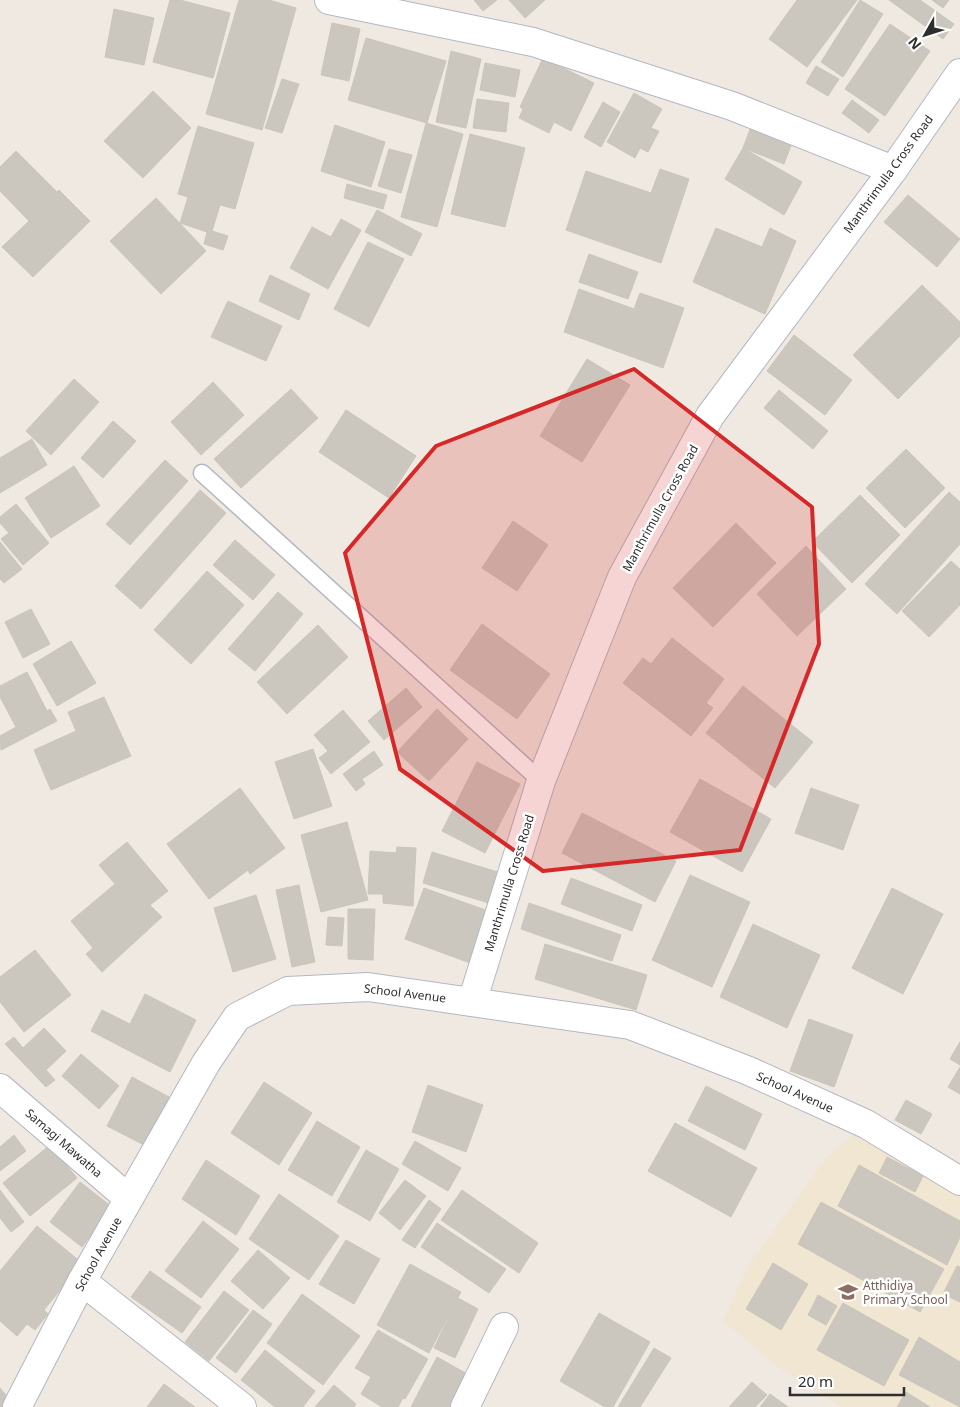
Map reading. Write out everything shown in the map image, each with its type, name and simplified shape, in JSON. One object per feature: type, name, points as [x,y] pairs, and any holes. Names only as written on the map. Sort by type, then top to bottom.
[{"type":"street","points":[[329,0],[533,42],[732,106],[893,170]]},
{"type":"street","name":"Manthrimulla Cross Road","points":[[472,1002],[541,781],[622,577],[710,416],[893,170],[960,72]]},
{"type":"street","name":"School Avenue","points":[[17,1407],[128,1198],[206,1063],[237,1017],[288,992],[368,987],[630,1025],[749,1071],[866,1124],[960,1181]]},
{"type":"street","name":"Samagi Mawatha","points":[[0,1088],[128,1198]]},
{"type":"street","points":[[82,1282],[242,1407]]},
{"type":"street","points":[[465,1407],[504,1327]]},
{"type":"lane","points":[[202,473],[541,781]]},
{"type":"highlighted area","points":[[634,369],[812,507],[819,644],[740,850],[543,871],[400,769],[345,553],[436,446]]},
{"type":"shaded area","name":"Atthidiya Primary School","points":[[866,1124],[960,1181],[960,1407],[841,1407],[778,1367],[723,1321],[749,1264],[828,1156]]},
{"type":"building","points":[[170,0],[180,0],[230,13],[213,78],[153,62]]},
{"type":"building","points":[[239,0],[269,0],[296,8],[262,130],[206,114]]},
{"type":"building","points":[[474,0],[497,0],[483,11]]},
{"type":"building","points":[[509,0],[545,0],[525,18]]},
{"type":"building","points":[[797,0],[857,0],[807,67],[769,39]]},
{"type":"building","points":[[860,0],[883,14],[843,77],[821,62]]},
{"type":"building","points":[[889,0],[920,0],[954,24],[943,39]]},
{"type":"building","points":[[932,0],[949,0],[943,8]]},
{"type":"building","points":[[114,9],[154,18],[144,65],[105,57]]},
{"type":"building","points":[[332,23],[360,29],[349,81],[321,75]]},
{"type":"building","points":[[890,24],[930,51],[885,116],[845,89]]},
{"type":"building","points":[[366,38],[446,61],[427,123],[348,100]]},
{"type":"building","points":[[451,51],[481,59],[466,128],[436,122]]},
{"type":"building","points":[[543,58],[594,83],[571,131],[554,122],[549,133],[519,118],[523,109],[520,107]]},
{"type":"building","points":[[485,63],[520,70],[515,97],[480,90]]},
{"type":"building","points":[[816,66],[839,79],[828,96],[806,83]]},
{"type":"building","points":[[282,79],[299,84],[282,133],[265,128]]},
{"type":"building","points":[[153,91],[191,128],[143,178],[104,141]]},
{"type":"building","points":[[634,93],[662,109],[651,128],[659,131],[648,152],[640,148],[635,158],[607,142]]},
{"type":"building","points":[[477,99],[509,103],[506,132],[473,128]]},
{"type":"building","points":[[852,100],[879,120],[869,133],[842,113]]},
{"type":"building","points":[[603,102],[620,112],[601,147],[584,137]]},
{"type":"building","points":[[754,119],[795,135],[784,164],[743,148]]},
{"type":"building","points":[[426,123],[463,134],[437,227],[401,217]]},
{"type":"building","points":[[335,125],[385,142],[371,187],[321,171]]},
{"type":"building","points":[[198,126],[254,143],[235,209],[220,205],[212,231],[228,236],[223,250],[204,244],[207,232],[180,223],[188,197],[178,194]]},
{"type":"building","points":[[470,134],[525,148],[505,227],[451,214]]},
{"type":"building","points":[[743,148],[802,182],[784,215],[725,179]]},
{"type":"building","points":[[389,149],[412,155],[401,193],[378,186]]},
{"type":"building","points":[[16,151],[57,192],[59,190],[90,221],[33,277],[2,247],[29,221],[0,191],[0,167]]},
{"type":"building","points":[[660,169],[689,179],[661,263],[566,230],[586,171],[651,193]]},
{"type":"building","points":[[347,184],[387,195],[383,209],[344,198]]},
{"type":"building","points":[[908,195],[960,239],[937,267],[884,222]]},
{"type":"building","points":[[156,198],[206,251],[161,294],[110,241]]},
{"type":"building","points":[[377,210],[422,234],[411,256],[365,232]]},
{"type":"building","points":[[341,219],[361,230],[328,289],[290,268],[312,227],[331,237]]},
{"type":"building","points":[[716,228],[762,247],[770,228],[796,241],[765,314],[693,282]]},
{"type":"building","points":[[368,242],[404,259],[369,327],[334,309]]},
{"type":"building","points":[[589,254],[638,272],[628,299],[579,282]]},
{"type":"building","points":[[270,275],[310,294],[299,320],[259,301]]},
{"type":"building","points":[[922,285],[960,322],[960,336],[898,399],[853,355]]},
{"type":"building","points":[[579,289],[634,309],[640,293],[684,308],[663,368],[564,332]]},
{"type":"building","points":[[228,301],[282,326],[266,361],[211,337]]},
{"type":"building","points":[[794,335],[852,380],[825,415],[767,371]]},
{"type":"building","points":[[587,359],[630,385],[582,462],[540,436]]},
{"type":"building","points":[[74,379],[99,402],[51,455],[26,431]]},
{"type":"building","points":[[213,382],[244,415],[201,455],[171,422]]},
{"type":"building","points":[[291,389],[318,418],[241,488],[214,459]]},
{"type":"building","points":[[779,390],[828,431],[813,449],[764,408]]},
{"type":"building","points":[[346,410],[416,456],[389,498],[319,452]]},
{"type":"building","points":[[113,421],[136,441],[103,478],[81,458]]},
{"type":"building","points":[[32,439],[47,465],[0,493],[0,458]]},
{"type":"building","points":[[906,449],[945,488],[905,528],[866,488]]},
{"type":"building","points":[[165,460],[188,481],[130,545],[106,524]]},
{"type":"building","points":[[74,466],[100,506],[51,538],[25,498]]},
{"type":"building","points":[[200,490],[226,513],[141,609],[115,586]]},
{"type":"building","points":[[949,492],[960,502],[960,544],[897,614],[865,584]]},
{"type":"building","points":[[860,495],[900,535],[852,583],[812,542]]},
{"type":"building","points":[[16,504],[49,543],[23,565],[1,539],[9,533],[0,523],[0,517]]},
{"type":"building","points":[[513,521],[548,545],[517,591],[482,568]]},
{"type":"building","points":[[736,523],[776,563],[713,627],[673,588]]},
{"type":"building","points":[[235,540],[275,575],[253,600],[213,565]]},
{"type":"building","points":[[0,542],[22,569],[4,583],[0,579]]},
{"type":"building","points":[[806,546],[846,589],[797,636],[757,594]]},
{"type":"building","points":[[951,561],[960,569],[960,605],[929,637],[902,611]]},
{"type":"building","points":[[207,571],[244,605],[191,664],[154,630]]},
{"type":"building","points":[[278,592],[303,614],[255,671],[228,649]]},
{"type":"building","points":[[31,609],[50,644],[23,658],[5,622]]},
{"type":"building","points":[[482,624],[550,674],[517,719],[450,670]]},
{"type":"building","points":[[318,625],[348,657],[287,714],[257,682]]},
{"type":"building","points":[[672,638],[724,679],[706,703],[713,708],[691,736],[623,683],[643,658],[651,664]]},
{"type":"building","points":[[71,641],[96,683],[57,706],[33,664]]},
{"type":"building","points":[[27,672],[47,711],[50,709],[57,721],[1,750],[0,736],[16,727],[0,697],[0,686]]},
{"type":"building","points":[[743,686],[813,742],[775,788],[706,733]]},
{"type":"building","points":[[406,688],[422,707],[384,740],[368,721]]},
{"type":"building","points":[[104,697],[131,756],[51,790],[34,750],[76,731],[68,712]]},
{"type":"building","points":[[437,709],[468,739],[429,781],[397,752]]},
{"type":"building","points":[[343,710],[370,742],[331,774],[319,758],[328,751],[314,735]]},
{"type":"building","points":[[313,749],[332,806],[294,819],[275,762]]},
{"type":"building","points":[[374,751],[383,765],[362,779],[365,784],[356,791],[343,774]]},
{"type":"building","points":[[477,762],[520,784],[485,853],[442,831]]},
{"type":"building","points":[[700,779],[771,819],[742,872],[670,832]]},
{"type":"building","points":[[240,788],[285,848],[250,874],[248,870],[209,899],[167,844]]},
{"type":"building","points":[[811,788],[859,805],[843,850],[795,833]]},
{"type":"building","points":[[582,813],[676,861],[655,902],[562,853]]},
{"type":"building","points":[[347,822],[368,900],[321,912],[301,835]]},
{"type":"building","points":[[127,842],[168,891],[150,905],[162,917],[102,972],[86,954],[93,948],[71,921],[115,884],[99,865]]},
{"type":"building","points":[[397,847],[416,848],[413,906],[383,903],[383,894],[368,894],[370,851],[396,853]]},
{"type":"building","points":[[432,852],[501,873],[492,904],[423,883]]},
{"type":"building","points":[[690,875],[750,902],[712,987],[652,960]]},
{"type":"building","points":[[571,878],[642,905],[632,931],[561,904]]},
{"type":"building","points":[[299,885],[315,962],[292,967],[276,890]]},
{"type":"building","points":[[424,888],[488,911],[470,963],[405,939]]},
{"type":"building","points":[[892,888],[943,914],[903,994],[852,968]]},
{"type":"building","points":[[256,895],[276,959],[233,972],[214,908]]},
{"type":"building","points":[[529,903],[621,935],[612,961],[521,929]]},
{"type":"building","points":[[348,909],[375,909],[373,960],[348,959]]},
{"type":"building","points":[[328,917],[344,918],[342,946],[326,945]]},
{"type":"building","points":[[753,924],[820,955],[787,1028],[720,997]]},
{"type":"building","points":[[545,944],[647,975],[636,1010],[535,979]]},
{"type":"building","points":[[35,950],[71,995],[24,1032],[0,1002],[0,977]]},
{"type":"building","points":[[145,994],[196,1020],[170,1072],[91,1031],[102,1010],[130,1024]]},
{"type":"building","points":[[809,1019],[853,1035],[834,1087],[790,1071]]},
{"type":"building","points":[[44,1028],[66,1051],[46,1070],[55,1080],[46,1087],[5,1044],[14,1037],[23,1048]]},
{"type":"building","points":[[960,1042],[960,1065],[950,1059]]},
{"type":"building","points":[[81,1054],[119,1086],[99,1109],[62,1076]]},
{"type":"building","points":[[960,1067],[960,1094],[948,1087]]},
{"type":"building","points":[[132,1077],[169,1097],[144,1145],[107,1126]]},
{"type":"building","points":[[264,1082],[312,1113],[279,1165],[231,1133]]},
{"type":"building","points":[[428,1085],[483,1105],[466,1152],[412,1132]]},
{"type":"building","points":[[706,1086],[762,1114],[745,1150],[688,1121]]},
{"type":"building","points":[[906,1100],[932,1114],[921,1134],[895,1120]]},
{"type":"building","points":[[317,1121],[360,1147],[332,1196],[288,1170]]},
{"type":"building","points":[[675,1123],[757,1168],[731,1217],[648,1171]]},
{"type":"building","points":[[14,1135],[26,1151],[0,1171],[0,1147]]},
{"type":"building","points":[[415,1141],[461,1168],[448,1191],[402,1164]]},
{"type":"building","points":[[50,1145],[77,1178],[30,1216],[3,1183]]},
{"type":"building","points":[[366,1150],[399,1169],[370,1221],[337,1202]]},
{"type":"building","points":[[887,1157],[923,1176],[915,1192],[879,1173]]},
{"type":"building","points":[[206,1160],[260,1196],[236,1235],[182,1199]]},
{"type":"building","points":[[859,1165],[960,1221],[960,1237],[947,1265],[838,1206]]},
{"type":"building","points":[[405,1180],[426,1196],[400,1230],[379,1213]]},
{"type":"building","points":[[80,1182],[112,1207],[82,1247],[50,1222]]},
{"type":"building","points":[[0,1190],[24,1222],[11,1232],[0,1218]]},
{"type":"building","points":[[462,1190],[538,1243],[519,1273],[441,1220]]},
{"type":"building","points":[[279,1194],[339,1236],[309,1280],[249,1239]]},
{"type":"building","points":[[429,1200],[441,1209],[415,1248],[402,1240]]},
{"type":"building","points":[[821,1202],[944,1269],[920,1312],[798,1244]]},
{"type":"building","points":[[203,1221],[239,1249],[201,1298],[165,1271]]},
{"type":"building","points":[[437,1223],[506,1269],[489,1293],[421,1247]]},
{"type":"building","points":[[37,1226],[82,1263],[44,1310],[48,1314],[35,1330],[27,1324],[17,1336],[0,1321],[0,1271]]},
{"type":"building","points":[[346,1240],[380,1259],[354,1304],[319,1284]]},
{"type":"building","points":[[258,1250],[290,1278],[263,1309],[231,1281]]},
{"type":"building","points":[[773,1263],[808,1284],[781,1330],[746,1309]]},
{"type":"building","points":[[410,1264],[461,1292],[429,1353],[377,1325]]},
{"type":"building","points":[[957,1266],[960,1267],[960,1302],[943,1294]]},
{"type":"building","points":[[150,1271],[201,1307],[182,1333],[131,1297]]},
{"type":"building","points":[[224,1291],[249,1310],[209,1361],[185,1342]]},
{"type":"building","points":[[302,1294],[360,1336],[323,1385],[267,1343]]},
{"type":"building","points":[[818,1295],[837,1306],[826,1325],[808,1315]]},
{"type":"building","points":[[458,1298],[478,1309],[455,1358],[434,1348]]},
{"type":"building","points":[[843,1303],[909,1340],[884,1386],[817,1350]]},
{"type":"building","points":[[253,1310],[272,1324],[236,1373],[216,1358]]},
{"type":"building","points":[[599,1313],[650,1342],[613,1407],[605,1407],[560,1381]]},
{"type":"building","points":[[378,1330],[428,1359],[405,1399],[403,1398],[398,1407],[382,1407],[361,1394],[371,1377],[355,1368]]},
{"type":"building","points":[[919,1337],[960,1362],[960,1407],[899,1375]]},
{"type":"building","points":[[654,1348],[671,1358],[640,1407],[618,1407]]},
{"type":"building","points":[[265,1350],[315,1391],[303,1407],[275,1407],[241,1380]]},
{"type":"building","points":[[437,1357],[469,1375],[452,1407],[411,1407]]},
{"type":"building","points":[[752,1382],[767,1395],[755,1407],[729,1407]]},
{"type":"building","points":[[164,1384],[195,1407],[147,1407]]},
{"type":"building","points":[[334,1385],[356,1404],[354,1407],[315,1407]]},
{"type":"building","points":[[0,1388],[11,1401],[3,1407],[0,1407]]},
{"type":"building","points":[[906,1392],[930,1407],[897,1407]]},
{"type":"building","points":[[770,1394],[788,1407],[760,1407]]},
{"type":"place","name":"Atthidiya Primary School","points":[[848,1292]]}]
